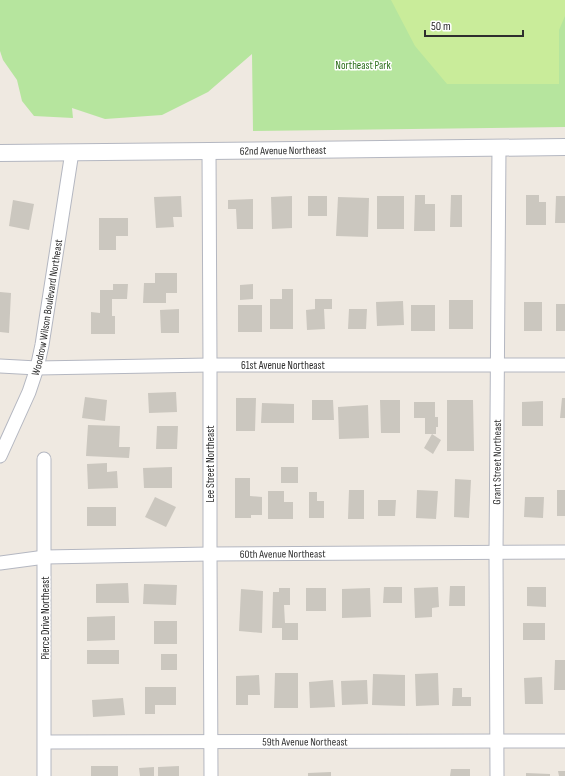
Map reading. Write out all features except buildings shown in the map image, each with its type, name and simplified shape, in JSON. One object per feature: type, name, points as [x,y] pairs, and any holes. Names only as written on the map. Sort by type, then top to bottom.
[{"type":"street","name":"62nd Avenue Northeast","points":[[0,153],[565,146]]},
{"type":"street","name":"Grant Street Northeast","points":[[497,776],[496,553],[499,147]]},
{"type":"street","name":"Lee Street Northeast","points":[[208,151],[211,776]]},
{"type":"street","name":"Woodrow Wilson Boulevard Northeast","points":[[0,456],[29,392],[37,368],[44,337],[72,152]]},
{"type":"street","name":"61st Avenue Northeast","points":[[0,366],[37,368],[210,365],[565,365]]},
{"type":"street","name":"Pierce Drive Northeast","points":[[44,459],[44,776]]},
{"type":"street","name":"60th Avenue Northeast","points":[[0,562],[45,557],[210,554],[565,552]]},
{"type":"street","name":"59th Avenue Northeast","points":[[45,742],[565,740]]},
{"type":"green space","name":"Northeast Park","points":[[0,0],[565,0],[565,127],[253,131],[252,54],[208,92],[162,115],[105,119],[72,108],[73,118],[34,116],[22,101],[17,80],[3,60],[0,51]]},
{"type":"green space","points":[[391,0],[565,0],[565,16],[559,30],[559,84],[447,84],[415,46]]}]
